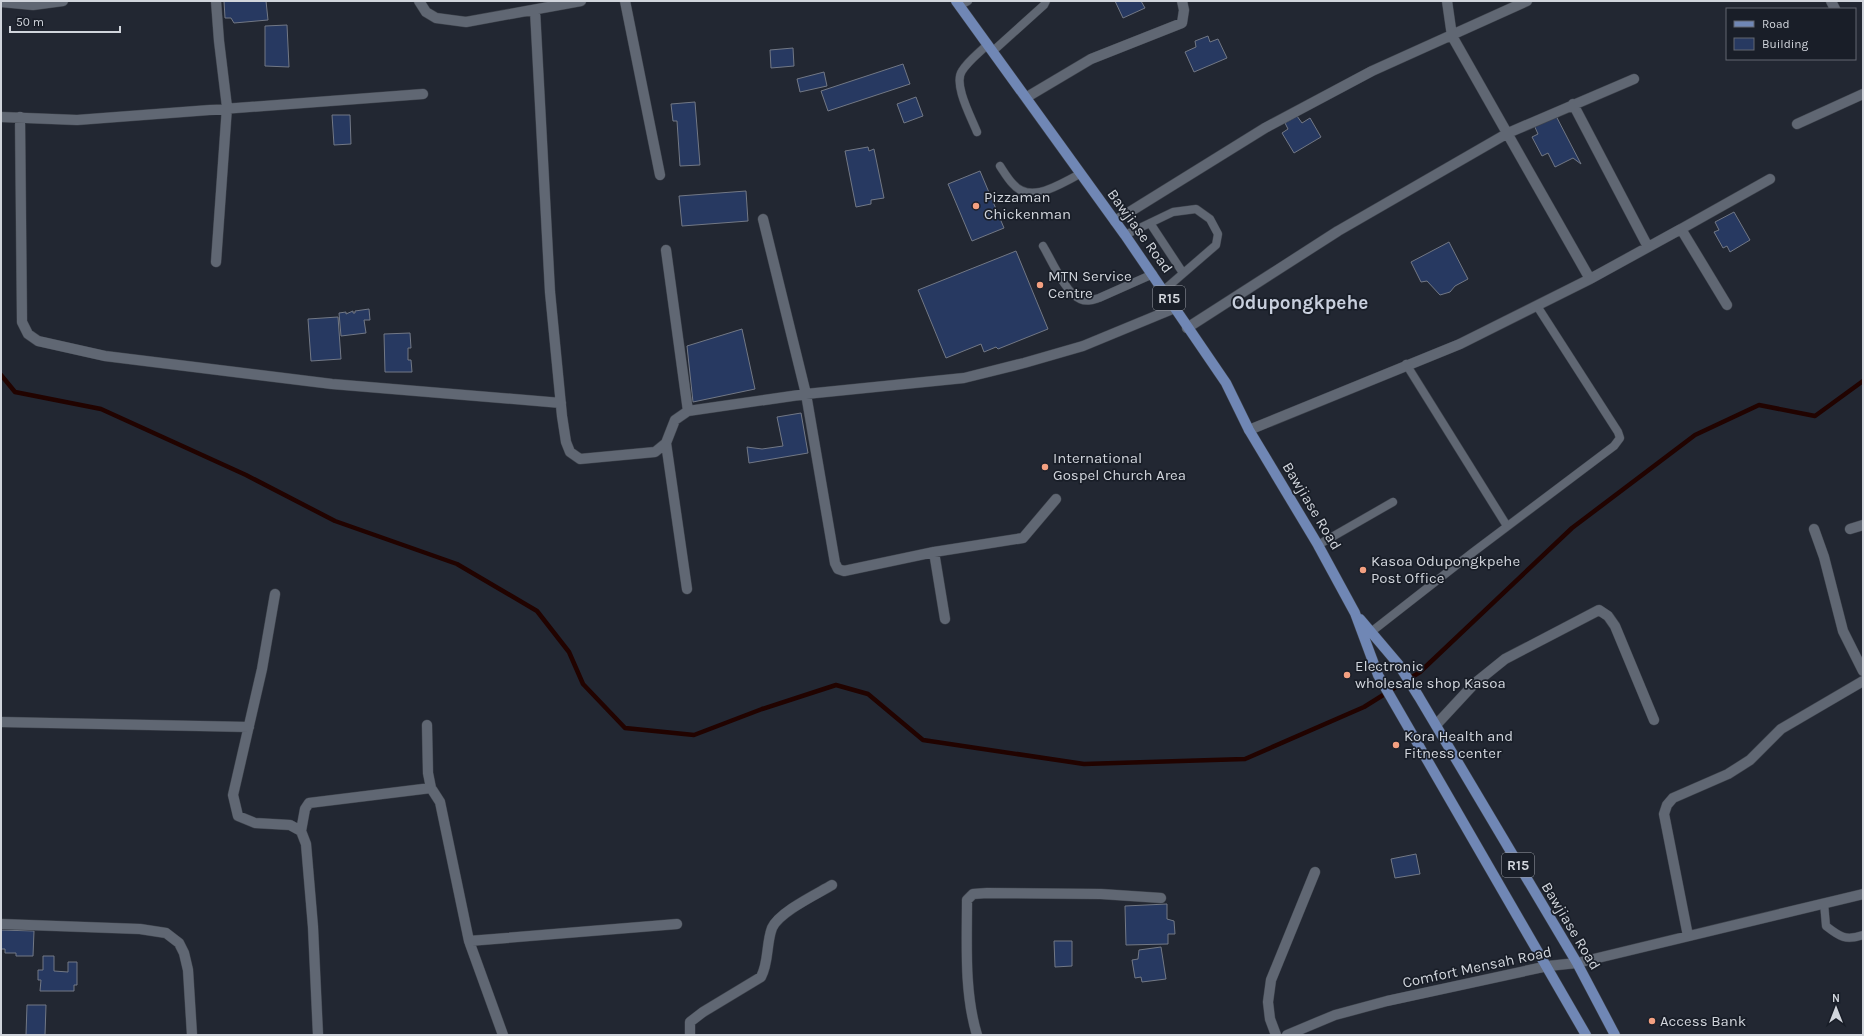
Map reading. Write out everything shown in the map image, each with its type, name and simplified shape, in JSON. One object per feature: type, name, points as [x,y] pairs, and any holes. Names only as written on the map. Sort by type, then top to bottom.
[{"type":"main road","name":"Bawjiase Road","points":[[961,3],[990,48],[1027,97],[1080,174],[1153,274],[1187,328],[1226,383],[1249,430],[1318,545],[1355,613],[1378,675],[1548,966],[1586,1035]]},
{"type":"main road","name":"Bawjiase Road","points":[[1355,613],[1399,665],[1419,697],[1577,963],[1615,1035]]},
{"type":"street","points":[[1,2],[33,5],[63,1]]},
{"type":"street","points":[[216,1],[227,108],[216,262]]},
{"type":"street","points":[[419,1],[426,12],[436,18],[466,22],[581,1]]},
{"type":"street","points":[[625,1],[660,175]]},
{"type":"street","points":[[1027,97],[1091,59],[1182,23],[1184,10],[1182,1]]},
{"type":"street","points":[[1447,1],[1452,36],[1590,279]]},
{"type":"street","points":[[1115,221],[1265,128],[1372,71],[1527,1]]},
{"type":"street","points":[[534,10],[550,292],[560,403],[566,442],[570,452],[580,459],[655,452],[666,443],[675,420],[688,411],[806,394],[964,378],[1083,346],[1175,308]]},
{"type":"street","points":[[1187,328],[1338,231],[1508,134],[1634,79]]},
{"type":"street","points":[[1,116],[77,120],[423,94]]},
{"type":"street","points":[[1797,124],[1863,94]]},
{"type":"street","points":[[1574,104],[1648,247]]},
{"type":"street","points":[[20,117],[22,322],[28,334],[38,341],[105,356],[332,384],[560,403]]},
{"type":"street","points":[[1249,430],[1406,364],[1460,344],[1590,279],[1770,179]]},
{"type":"street","points":[[763,219],[806,394],[834,564],[838,569],[844,571],[934,552],[1024,538],[1056,499]]},
{"type":"street","points":[[1681,229],[1727,305]]},
{"type":"street","points":[[666,250],[688,411]]},
{"type":"street","points":[[666,443],[687,589]]},
{"type":"street","points":[[1850,528],[1863,525]]},
{"type":"street","points":[[1814,529],[1824,557],[1843,631],[1863,671]]},
{"type":"street","points":[[934,552],[945,619]]},
{"type":"street","points":[[275,594],[234,795],[238,816],[255,823],[290,825],[301,831]]},
{"type":"street","points":[[1436,725],[1474,684],[1505,659],[1598,610],[1608,616],[1615,626],[1654,720]]},
{"type":"street","points":[[1688,936],[1664,814],[1667,805],[1673,798],[1734,770],[1750,760],[1781,729],[1863,681]]},
{"type":"street","points":[[1,722],[249,727]]},
{"type":"street","points":[[427,725],[428,773],[431,788],[440,802],[469,941],[503,1035]]},
{"type":"street","points":[[318,1035],[314,927],[306,844],[301,831],[305,809],[309,803],[431,788]]},
{"type":"street","points":[[1276,1035],[1270,1019],[1268,1002],[1271,980],[1315,872]]},
{"type":"street","points":[[690,1035],[690,1022],[703,1012],[761,977],[765,970],[772,928],[783,915],[832,885]]},
{"type":"street","points":[[977,1035],[974,1025],[968,971],[967,900],[973,894],[987,892],[1101,894],[1161,898]]},
{"type":"street","name":"Comfort Mensah Road","points":[[1288,1035],[1335,1015],[1387,1001],[1548,966],[1577,963],[1863,894]]},
{"type":"street","points":[[1,924],[140,929],[166,933],[179,942],[184,953],[188,970],[192,1035]]},
{"type":"street","points":[[469,941],[677,924]]},
{"type":"lane","points":[[976,132],[959,86],[958,78],[962,70],[1044,5],[1046,1]]},
{"type":"lane","points":[[1000,166],[1013,185],[1024,192],[1034,194],[1080,174]]},
{"type":"lane","points":[[1125,235],[1172,212],[1196,209],[1210,219],[1218,234],[1216,245],[1164,290]]},
{"type":"lane","points":[[1150,223],[1184,274]]},
{"type":"lane","points":[[1043,246],[1068,288],[1080,299],[1090,300],[1099,298],[1153,274]]},
{"type":"lane","points":[[1371,632],[1507,526],[1614,446],[1620,438],[1618,432],[1536,306]]},
{"type":"lane","points":[[1406,364],[1507,526]]},
{"type":"lane","points":[[1318,545],[1393,502]]},
{"type":"lane","points":[[1824,903],[1826,926],[1840,937],[1855,938],[1863,935]]},
{"type":"building","points":[[224,1],[266,1],[268,20],[234,23],[231,18],[225,18]]},
{"type":"building","points":[[1115,1],[1141,1],[1145,8],[1123,18]]},
{"type":"building","points":[[287,25],[289,67],[265,66],[265,26]]},
{"type":"building","points":[[1208,36],[1210,42],[1218,39],[1227,58],[1194,72],[1185,52],[1196,47],[1195,41]]},
{"type":"building","points":[[793,48],[794,66],[771,68],[770,50]]},
{"type":"building","points":[[903,64],[910,84],[828,111],[821,91]]},
{"type":"building","points":[[824,72],[827,86],[800,92],[797,79]]},
{"type":"building","points":[[916,97],[923,116],[904,123],[897,104]]},
{"type":"building","points":[[695,102],[700,165],[680,166],[677,121],[673,121],[671,104]]},
{"type":"building","points":[[1555,114],[1581,164],[1573,158],[1555,167],[1548,153],[1542,156],[1532,137],[1538,134],[1534,125]]},
{"type":"building","points":[[332,115],[350,115],[351,144],[334,145]]},
{"type":"building","points":[[1297,116],[1302,123],[1310,118],[1321,137],[1294,153],[1282,133],[1288,129],[1285,123]]},
{"type":"building","points":[[868,147],[869,151],[874,149],[884,198],[871,200],[871,204],[856,207],[845,151]]},
{"type":"building","name":"Pizzaman Chickenman","points":[[980,171],[1004,228],[972,241],[948,184]]},
{"type":"building","points":[[746,191],[748,221],[682,226],[679,196]]},
{"type":"building","points":[[1734,212],[1750,240],[1730,252],[1727,246],[1723,248],[1714,232],[1719,230],[1715,222]]},
{"type":"building","points":[[1449,242],[1468,279],[1455,286],[1450,292],[1440,295],[1427,281],[1421,282],[1411,262]]},
{"type":"building","points":[[1016,251],[1048,329],[998,349],[996,347],[984,352],[981,344],[946,358],[918,290]]},
{"type":"building","points":[[369,309],[370,320],[364,320],[366,333],[341,336],[339,313],[346,312],[346,314],[353,311],[353,313],[355,313],[355,311]]},
{"type":"building","points":[[338,317],[341,359],[311,361],[308,319]]},
{"type":"building","points":[[742,329],[755,389],[693,402],[687,346]]},
{"type":"building","points":[[410,333],[411,348],[408,348],[408,360],[411,360],[412,372],[385,372],[384,334]]},
{"type":"building","points":[[801,413],[808,453],[749,463],[747,447],[762,449],[783,446],[777,417]]},
{"type":"building","points":[[1416,854],[1420,874],[1395,878],[1391,859]]},
{"type":"building","points":[[1167,904],[1167,919],[1174,921],[1175,934],[1168,934],[1168,944],[1126,945],[1125,906]]},
{"type":"building","points":[[1,930],[34,931],[33,956],[16,956],[16,953],[5,953],[5,949],[1,949]]},
{"type":"building","points":[[1054,941],[1072,941],[1072,966],[1055,967]]},
{"type":"building","points":[[1161,947],[1166,979],[1142,982],[1141,977],[1135,978],[1132,960],[1138,959],[1139,950]]},
{"type":"building","points":[[43,956],[54,956],[54,971],[68,972],[68,962],[77,962],[77,985],[74,985],[74,991],[40,991],[41,980],[38,980],[38,970],[43,970]]},
{"type":"building","points":[[27,1005],[46,1005],[45,1035],[26,1035]]},
{"type":"waterway","points":[[1,375],[15,392],[101,409],[246,475],[335,521],[457,564],[537,611],[569,652],[583,684],[625,728],[694,735],[762,709],[836,685],[868,694],[923,740],[1084,764],[1245,759],[1364,707],[1420,672],[1572,528],[1695,435],[1759,405],[1815,416],[1863,381]]},
{"type":"place","name":"Pizzaman Chickenman","points":[[976,206]]},
{"type":"place","name":"MTN Service Centre","points":[[1040,285]]},
{"type":"place","name":"International Gospel Church Area","points":[[1045,467]]},
{"type":"place","name":"Kasoa Odupongkpehe Post Office","points":[[1363,570]]},
{"type":"place","name":"Electronic wholesale shop Kasoa","points":[[1347,675]]},
{"type":"place","name":"Kora Health and Fitness center","points":[[1396,745]]},
{"type":"place","name":"Access Bank","points":[[1652,1021]]},
{"type":"district","name":"Odupongkpehe","points":[[1300,302]]}]
